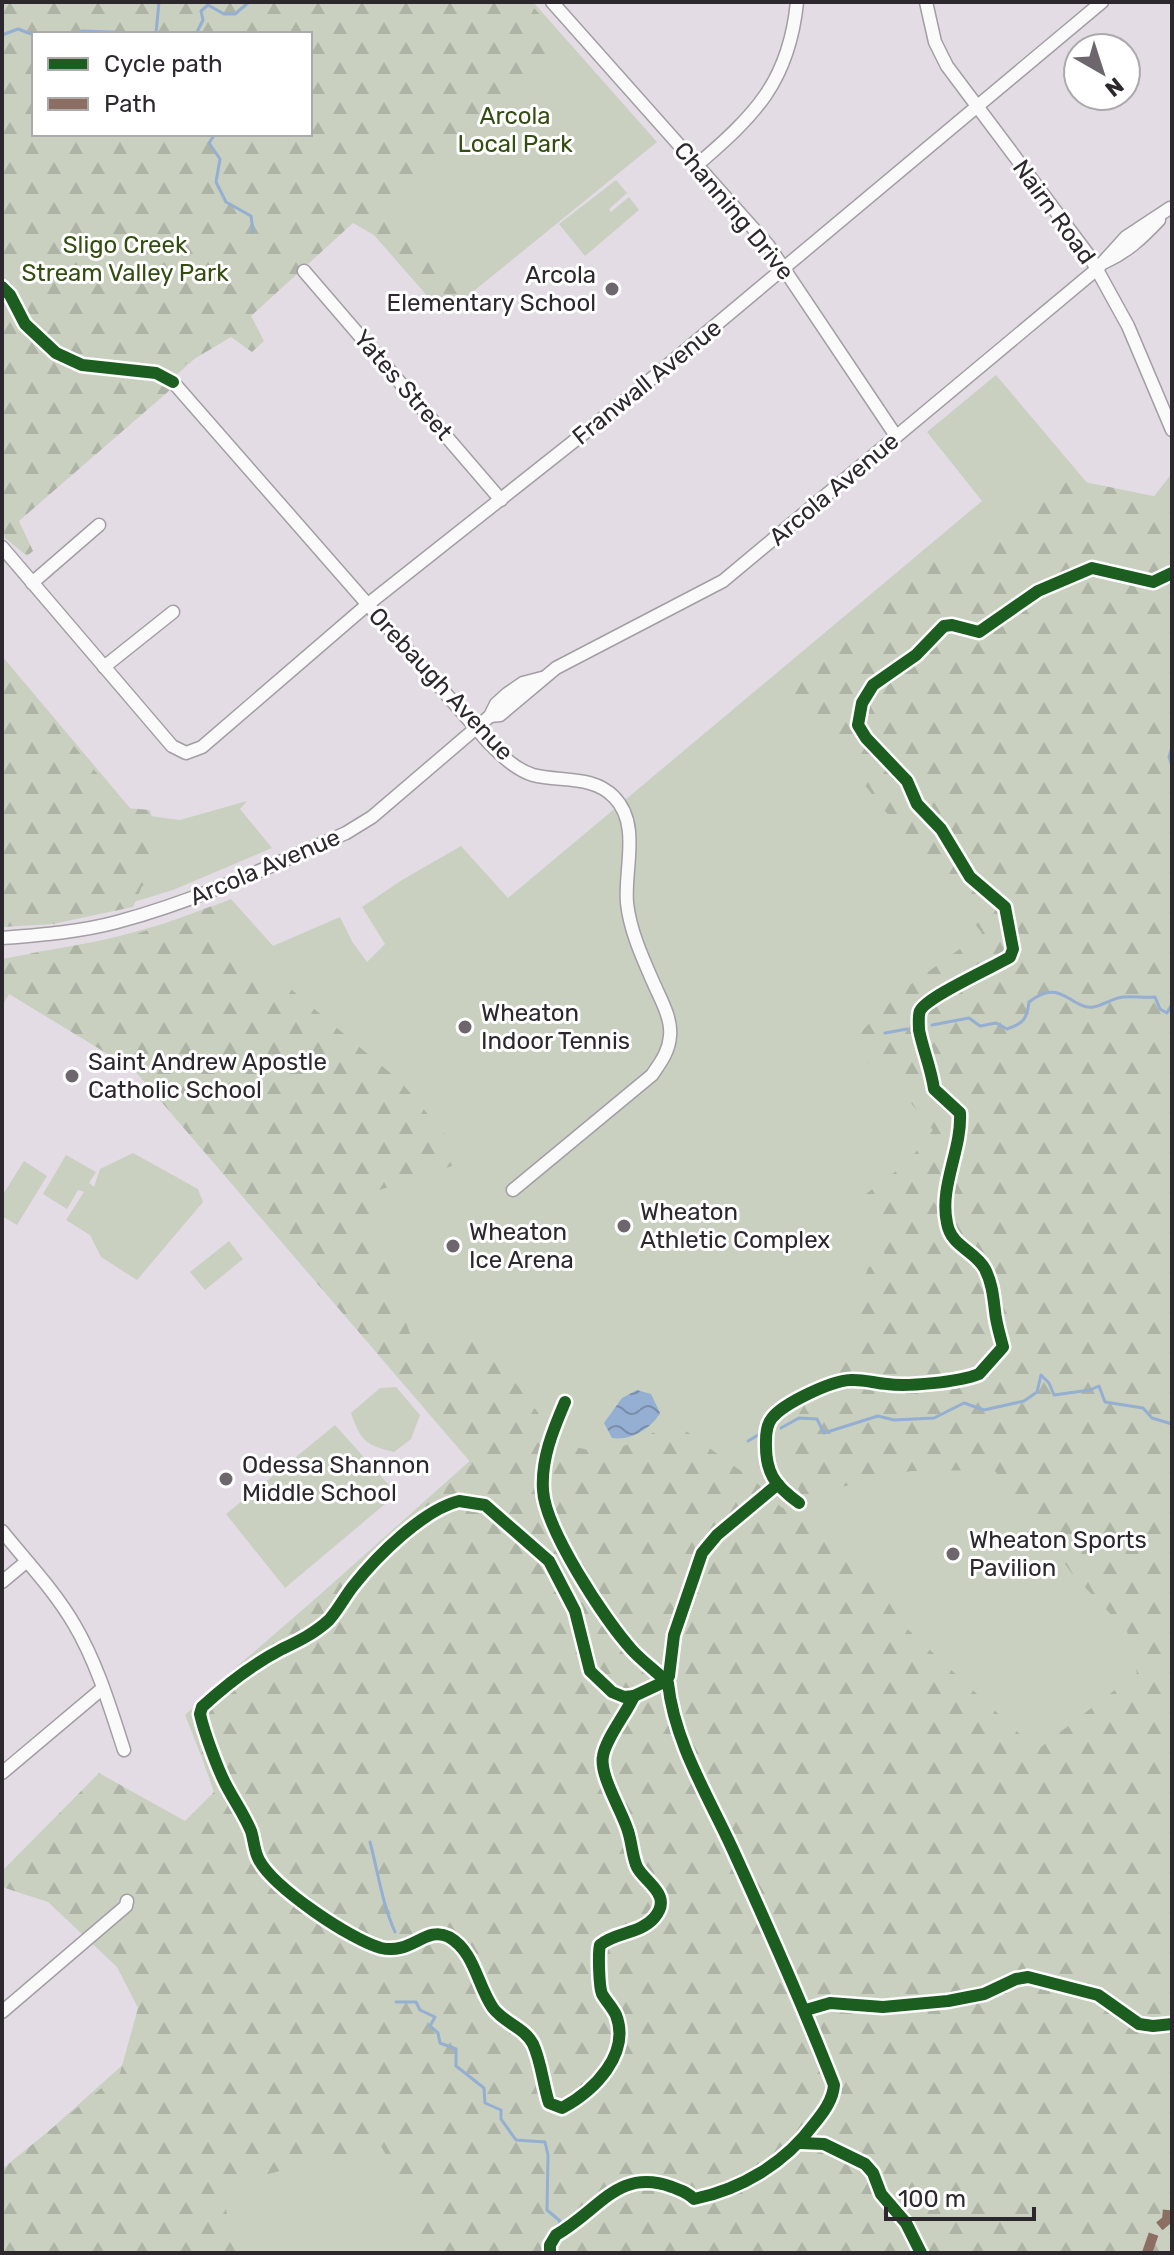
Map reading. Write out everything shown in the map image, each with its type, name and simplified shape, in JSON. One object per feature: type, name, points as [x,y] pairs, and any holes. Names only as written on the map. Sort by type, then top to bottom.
[{"type":"street","name":"Channing Drive","points":[[552,2],[785,267],[896,436]]},
{"type":"street","points":[[697,165],[742,127],[774,83],[789,46],[797,2]]},
{"type":"street","name":"Nairn Road","points":[[926,2],[935,42],[947,66],[1099,266],[1172,430]]},
{"type":"street","name":"Franwall Avenue","points":[[104,667],[172,746],[186,753],[202,747],[367,605],[501,500],[1102,2]]},
{"type":"street","name":"Arcola Avenue","points":[[2,938],[114,923],[166,908],[346,833],[372,817],[490,716],[500,715],[542,678],[723,581],[1099,266],[1134,246],[1171,207]]},
{"type":"street","name":"Yates Street","points":[[304,271],[501,500]]},
{"type":"street","name":"Orebaugh Avenue","points":[[173,382],[475,729],[507,761],[531,775],[585,782],[605,788],[626,812],[630,838],[627,904],[633,934],[665,1008],[671,1035],[665,1056],[652,1075],[513,1190]]},
{"type":"street","points":[[32,583],[99,525]]},
{"type":"street","points":[[2,547],[104,667],[173,612]]},
{"type":"street","points":[[2,1531],[73,1623],[90,1655],[124,1750]]},
{"type":"street","points":[[2,1582],[26,1562]]},
{"type":"street","points":[[2,1773],[103,1688]]},
{"type":"street","points":[[2,2012],[126,1906],[127,1901]]},
{"type":"green space","name":"Sligo Creek Stream Valley Park","points":[[2,2],[533,2],[657,142],[453,308],[364,207],[2,531]]},
{"type":"green space","name":"Sligo Creek Stream Valley Park","points":[[2,2],[529,2],[542,17],[550,52],[525,85],[465,135],[416,183],[397,214],[468,291],[443,314],[374,235],[353,223],[251,316],[264,341],[252,352],[231,337],[179,368],[170,390],[19,521],[33,551],[27,556],[5,538],[2,519]]},
{"type":"green space","points":[[616,180],[627,193],[609,209],[611,212],[629,197],[639,210],[585,256],[559,224]]},
{"type":"green space","points":[[996,375],[1127,530],[1170,476],[1172,481],[1172,2253],[2,2253],[2,2173],[271,1932],[185,1715],[482,1450],[30,953],[132,933],[231,899],[273,946],[340,917],[367,962],[385,944],[362,907],[461,846],[508,898],[982,501],[927,432]]},
{"type":"green space","points":[[1070,479],[1158,497],[1172,496],[1172,2253],[417,2253],[413,2203],[381,2146],[220,2186],[237,2253],[2,2253],[2,2169],[120,2073],[138,2008],[117,1967],[48,1902],[2,1887],[2,1871],[99,1773],[185,1821],[214,1792],[197,1744],[199,1699],[472,1464],[134,1070],[9,994],[2,1006],[2,959],[137,934],[212,906],[229,946],[241,962],[280,980],[401,1082],[467,1161],[364,1195],[413,1343],[439,1343],[478,1327],[501,1364],[562,1444],[606,1454],[675,1423],[756,1482],[781,1507],[815,1525],[880,1588],[902,1624],[1037,1750],[1137,1673],[1127,1631],[1074,1576],[994,1470],[911,1471],[802,1496],[778,1449],[826,1369],[867,1329],[855,1308],[868,1268],[885,1255],[862,1197],[908,1162],[933,1130],[902,1092],[865,1060],[860,1033],[900,992],[982,933],[787,687],[942,554],[969,560]]},
{"type":"green space","points":[[2,656],[135,814],[180,820],[247,801],[240,809],[272,848],[173,890],[114,908],[2,924]]},
{"type":"green space","points":[[2,660],[126,808],[150,810],[163,860],[154,881],[142,886],[133,907],[53,924],[2,927]]},
{"type":"green space","points":[[133,1153],[198,1189],[203,1202],[137,1280],[101,1257],[90,1235],[66,1220],[84,1192],[78,1190],[67,1209],[43,1194],[66,1155],[96,1172],[89,1183],[94,1187],[100,1169]]},
{"type":"green space","points":[[24,1161],[47,1176],[17,1225],[2,1216],[2,1196]]},
{"type":"green space","points":[[229,1241],[243,1259],[205,1290],[190,1272]]},
{"type":"green space","points":[[396,1387],[420,1415],[411,1439],[394,1452],[365,1440],[351,1413],[380,1388]]},
{"type":"green space","points":[[335,1425],[397,1494],[285,1588],[226,1514]]},
{"type":"water","points":[[637,1390],[651,1394],[660,1413],[639,1433],[626,1438],[612,1438],[604,1423],[622,1398]]},
{"type":"waterway","points":[[156,32],[159,2]]},
{"type":"waterway","points":[[197,32],[203,20],[201,11],[208,5],[224,14],[235,14],[249,2]]},
{"type":"waterway","points":[[2,35],[18,29],[32,34]]},
{"type":"waterway","points":[[80,32],[111,32]]},
{"type":"waterway","points":[[214,136],[209,143],[220,159],[216,182],[226,202],[251,216],[253,232]]},
{"type":"waterway","points":[[1172,747],[1169,757],[1172,766]]},
{"type":"waterway","points":[[932,1025],[969,1018],[980,1026],[996,1023],[1007,1029],[1023,1020],[1029,1002],[1049,992],[1058,993],[1085,1007],[1123,997],[1155,997],[1160,1009],[1167,1013],[1172,1004]]},
{"type":"waterway","points":[[885,1033],[907,1029]]},
{"type":"waterway","points":[[781,1428],[799,1418],[817,1419],[824,1433],[878,1416],[894,1420],[934,1418],[964,1403],[984,1410],[1024,1401],[1037,1392],[1041,1375],[1054,1395],[1099,1386],[1105,1402],[1143,1408],[1152,1418],[1172,1424]]},
{"type":"waterway","points":[[748,1441],[760,1434]]},
{"type":"waterway","points":[[370,1842],[383,1899],[395,1932]]},
{"type":"waterway","points":[[396,2002],[416,2002],[420,2010],[435,2017],[430,2026],[438,2033],[440,2043],[456,2049],[456,2066],[484,2088],[485,2103],[501,2110],[501,2119],[516,2140],[545,2142],[548,2155],[547,2210],[560,2221],[559,2226]]},
{"type":"waterway","points":[[556,2239],[556,2253]]},
{"type":"marked path","points":[[1147,2253],[1155,2230],[1167,2220],[1172,2202]]},
{"type":"cycle path","points":[[2,287],[10,295],[25,324],[56,353],[82,365],[156,373],[173,382]]},
{"type":"cycle path","points":[[799,1503],[777,1484],[767,1461],[767,1429],[778,1412],[808,1394],[842,1381],[907,1385],[970,1377],[979,1374],[1003,1347],[987,1274],[981,1263],[949,1231],[946,1195],[958,1141],[960,1113],[934,1089],[919,1020],[920,1011],[934,998],[1010,957],[1013,949],[1005,907],[970,877],[941,829],[917,804],[907,781],[866,738],[858,725],[862,703],[873,685],[916,655],[944,626],[979,632],[1038,591],[1092,568],[1153,582],[1172,573]]},
{"type":"cycle path","points":[[550,2253],[550,2245],[556,2235],[623,2187],[653,2182],[682,2191],[694,2199],[729,2189],[761,2172],[802,2138],[827,2106],[834,2085],[772,1937],[685,1747],[671,1705],[668,1683],[632,1650],[607,1618],[565,1550],[546,1507],[544,1467],[565,1402]]},
{"type":"cycle path","points":[[634,1696],[666,1681],[669,1676],[674,1635],[702,1553],[717,1535],[778,1484]]},
{"type":"cycle path","points":[[459,1501],[485,1505],[549,1561],[575,1611],[590,1671],[612,1692],[624,1697],[634,1696],[608,1742],[603,1756],[604,1773],[628,1831],[637,1867],[656,1890],[661,1903],[648,1923],[600,1945],[601,1990],[616,2015],[618,2044],[607,2070],[586,2092],[562,2108],[549,2103],[533,2044],[493,2008],[470,1960],[458,1943],[441,1934],[401,1948],[381,1948],[351,1935],[314,1912],[267,1871],[257,1857],[252,1834],[218,1768],[200,1714],[202,1707],[240,1675],[329,1620],[364,1573],[416,1524],[459,1501]]},
{"type":"cycle path","points":[[806,2010],[830,2003],[883,2007],[948,2001],[984,1994],[1016,1979],[1028,1977],[1098,1995],[1139,2024],[1172,2024]]},
{"type":"cycle path","points":[[800,2143],[824,2144],[865,2164],[873,2173],[881,2194],[906,2223],[921,2253]]},
{"type":"place","name":"Arcola Elementary School","points":[[612,289]]},
{"type":"place","name":"Wheaton Indoor Tennis","points":[[465,1027]]},
{"type":"place","name":"Saint Andrew Apostle Catholic School","points":[[72,1076]]},
{"type":"place","name":"Wheaton Athletic Complex","points":[[624,1226]]},
{"type":"place","name":"Wheaton Ice Arena","points":[[453,1246]]},
{"type":"place","name":"Odessa Shannon Middle School","points":[[226,1479]]},
{"type":"place","name":"Wheaton Sports Pavilion","points":[[953,1554]]},
{"type":"park label","name":"Arcola Local Park","points":[[515,130]]}]
